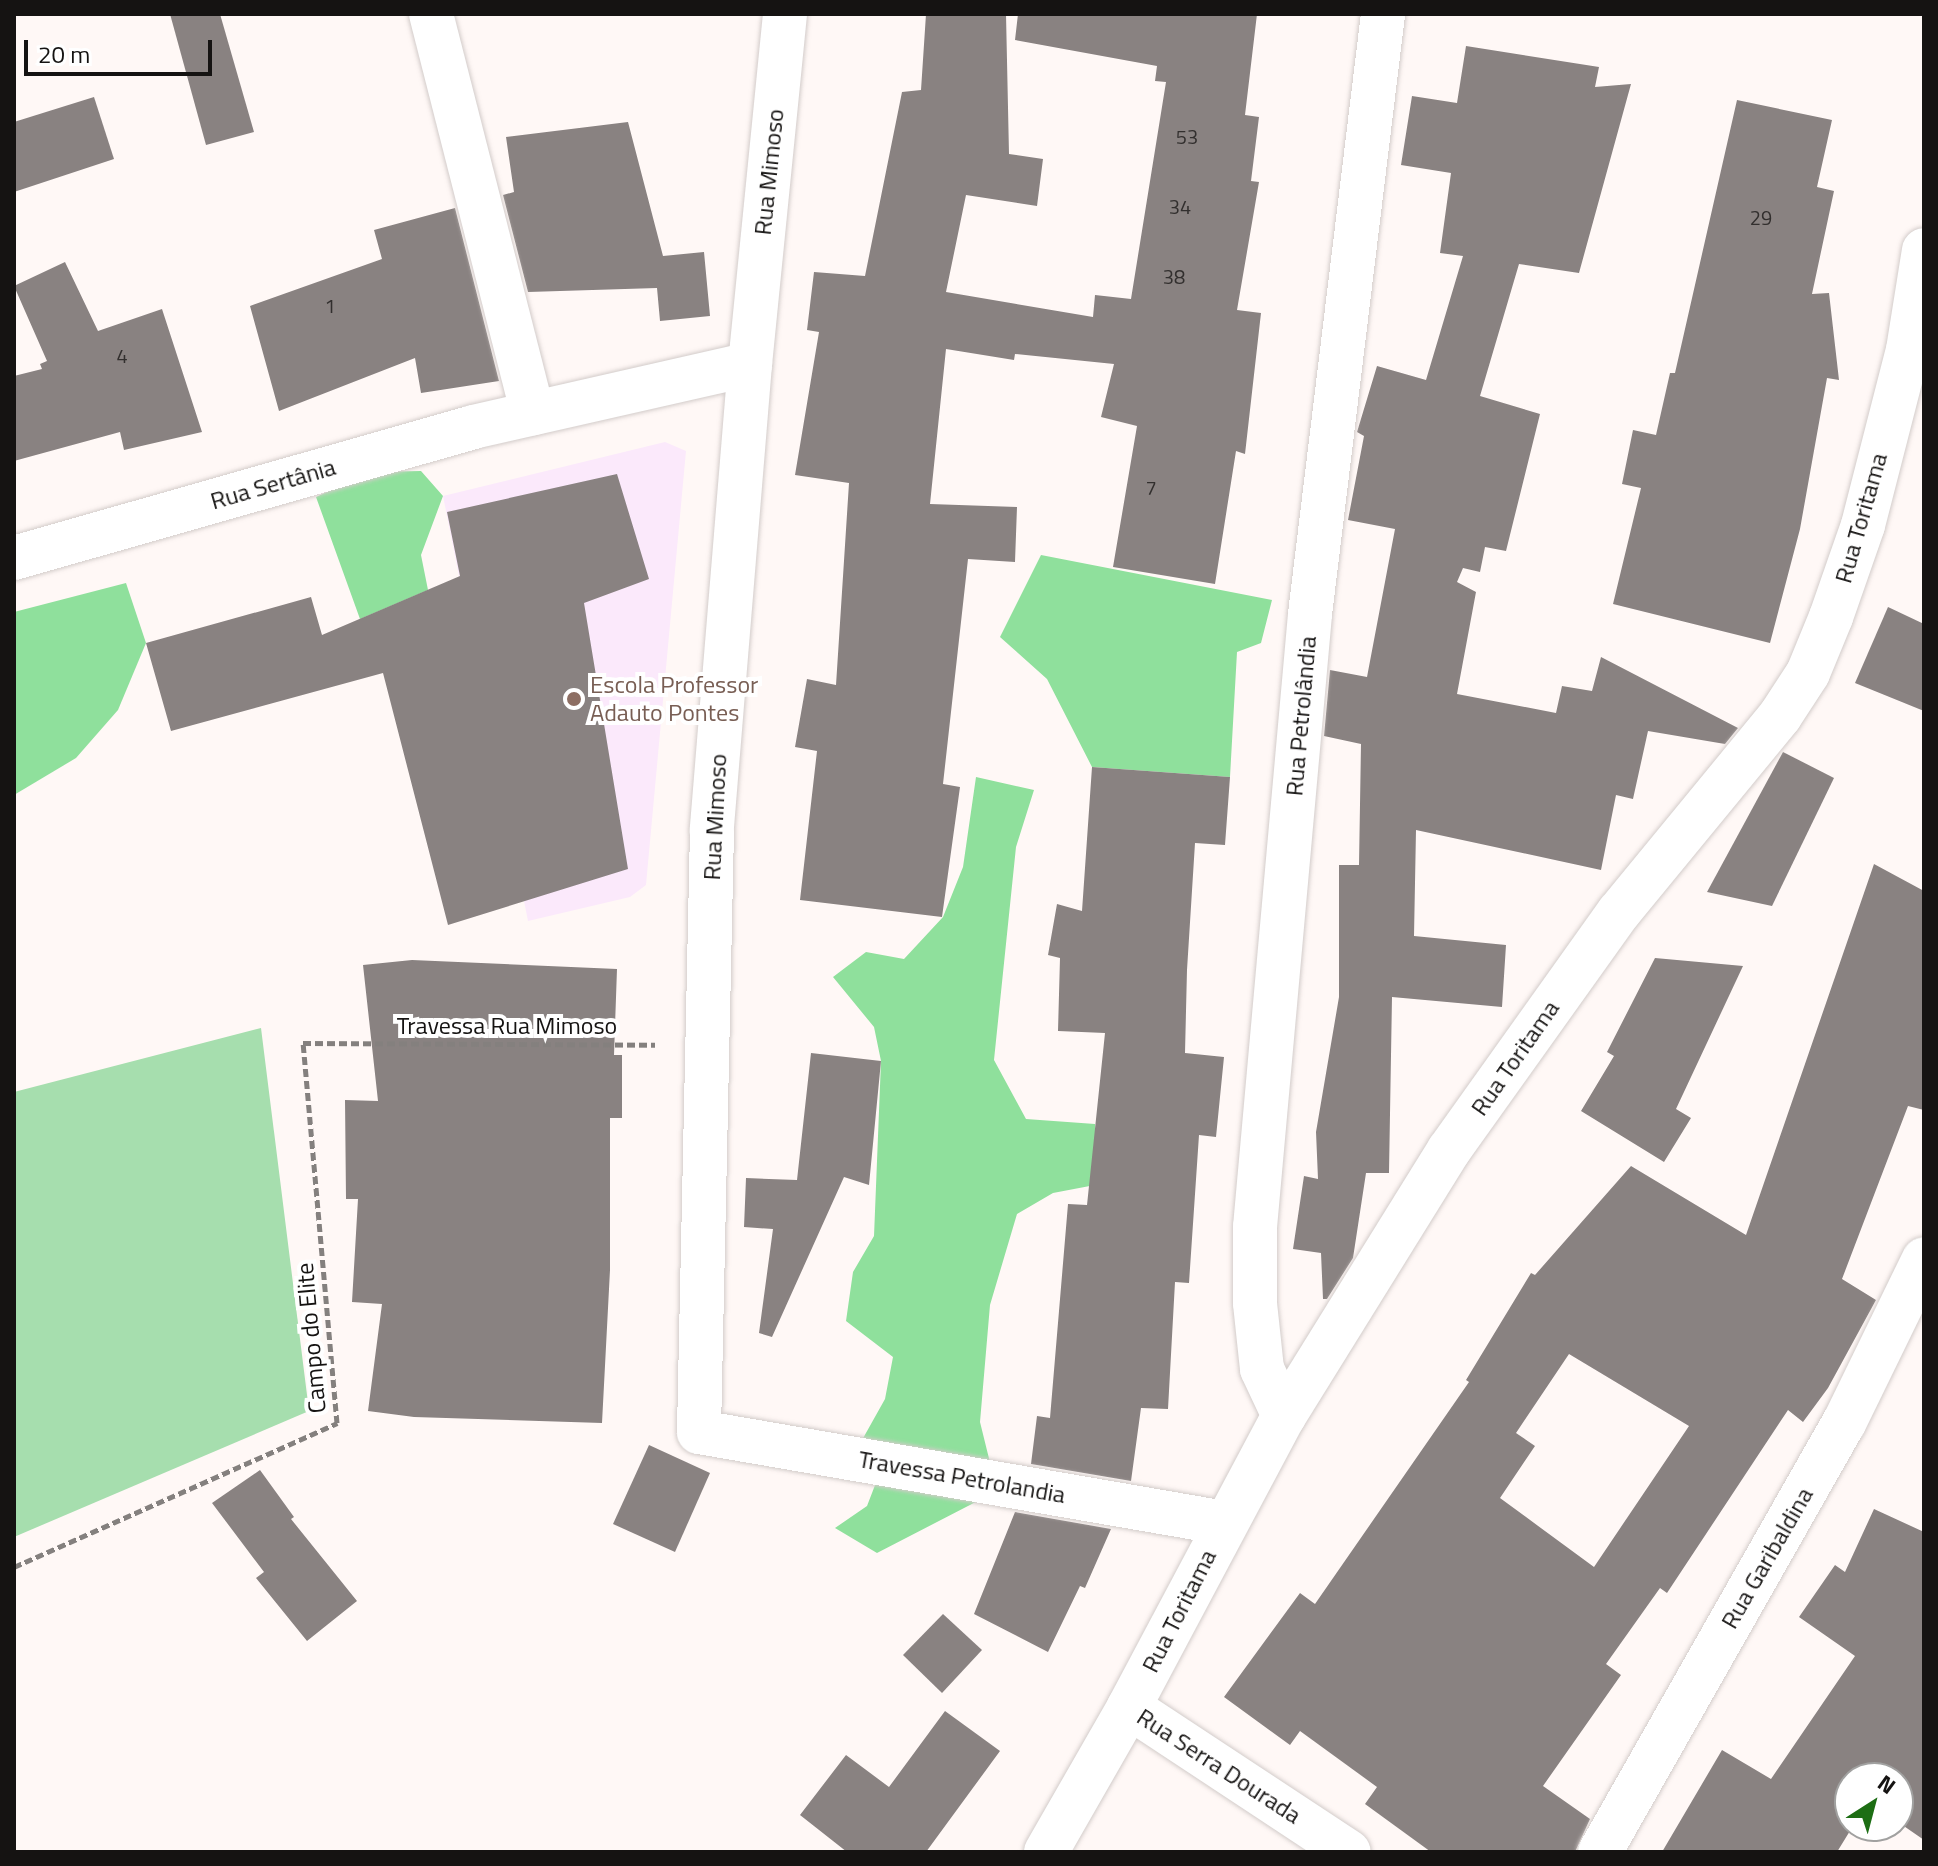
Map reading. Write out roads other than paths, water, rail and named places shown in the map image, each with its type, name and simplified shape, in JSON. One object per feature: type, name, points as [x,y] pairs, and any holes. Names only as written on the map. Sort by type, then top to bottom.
[{"type":"street","points":[[431,14],[533,413]]},
{"type":"street","name":"Rua Mimoso","points":[[699,1432],[710,1045],[712,830],[750,364],[785,14]]},
{"type":"street","name":"Rua Petrolândia","points":[[1284,1416],[1262,1369],[1255,1303],[1255,1227],[1310,614],[1383,14]]},
{"type":"street","name":"Rua Toritama","points":[[1046,1852],[1129,1707],[1284,1416],[1458,1137],[1619,912],[1780,716],[1808,673],[1863,525],[1916,355],[1923,255]]},
{"type":"street","name":"Rua Sertânia","points":[[14,558],[533,413],[750,364]]},
{"type":"street","name":"Rua Garibaldina","points":[[1600,1852],[1844,1423],[1924,1259]]},
{"type":"street","name":"Travessa Petrolandia","points":[[699,1432],[1225,1523]]},
{"type":"street","name":"Rua Serra Dourada","points":[[1129,1707],[1349,1852]]},
{"type":"place","name":"Escola Professor Adauto Pontes","points":[[574,699]]}]
